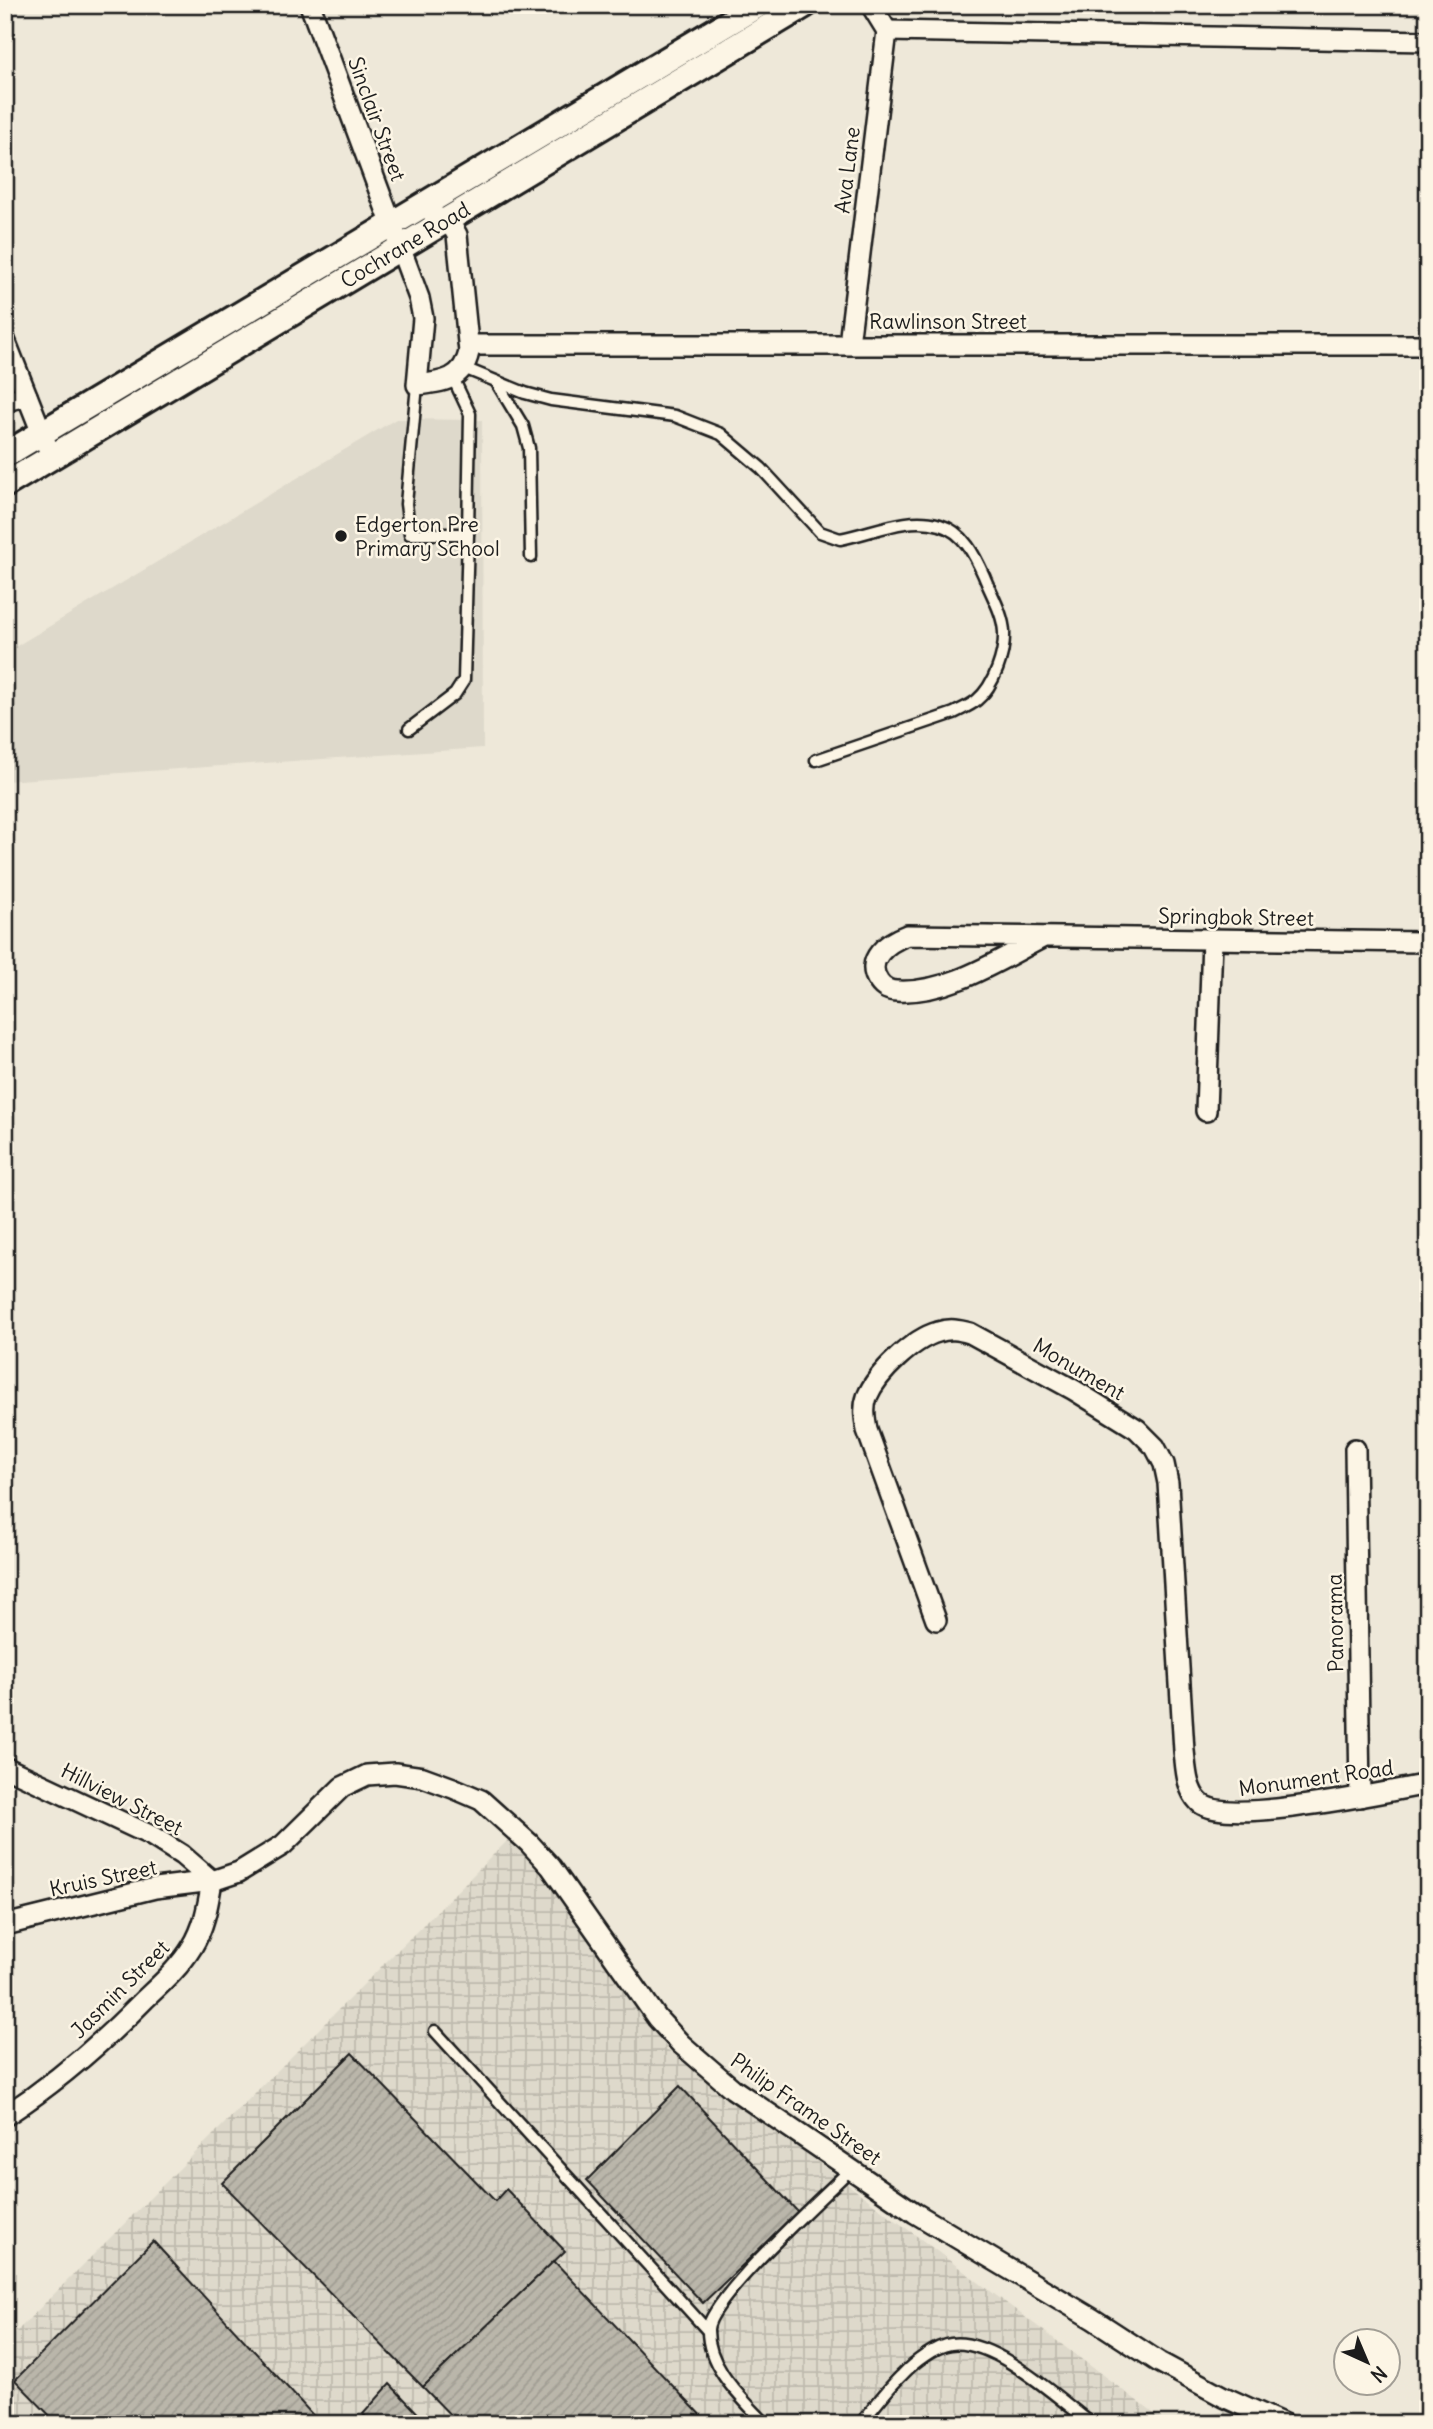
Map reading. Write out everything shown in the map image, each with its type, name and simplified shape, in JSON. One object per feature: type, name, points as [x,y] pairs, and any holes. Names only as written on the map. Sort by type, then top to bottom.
[{"type":"street","name":"Sinclair Street","points":[[310,5],[422,307],[423,330],[417,385]]},
{"type":"street","name":"Cochrane Road","points":[[5,455],[758,5]]},
{"type":"street","name":"Cochrane Road","points":[[5,485],[805,5]]},
{"type":"street","points":[[871,5],[887,31],[1428,41]]},
{"type":"street","name":"Ava Lane","points":[[849,344],[887,31]]},
{"type":"street","points":[[417,385],[458,373],[469,345],[457,235],[423,206]]},
{"type":"street","points":[[5,340],[51,458]]},
{"type":"street","name":"Rawlinson Street","points":[[469,345],[1428,345]]},
{"type":"street","points":[[5,401],[27,396]]},
{"type":"street","name":"Springbok Street","points":[[1044,937],[973,973],[930,988],[897,992],[884,988],[874,973],[873,965],[878,955],[889,943],[907,935],[1428,942]]},
{"type":"street","points":[[1206,1111],[1212,940]]},
{"type":"street","name":"Monument","points":[[936,1620],[867,1430],[864,1411],[871,1391],[892,1362],[921,1340],[938,1332],[955,1329],[971,1334],[1074,1391],[1137,1429],[1155,1447],[1164,1464],[1168,1483],[1186,1772],[1191,1789],[1199,1802],[1210,1809]]},
{"type":"street","name":"Panorama","points":[[1355,1449],[1360,1797]]},
{"type":"street","name":"Hillview Street","points":[[5,1767],[152,1836],[182,1855],[212,1881]]},
{"type":"street","name":"Philip Frame Street","points":[[212,1881],[239,1872],[283,1845],[342,1787],[368,1775],[396,1773],[423,1777],[481,1800],[510,1824],[551,1867],[657,2018],[681,2044],[733,2089],[915,2213],[1093,2319],[1159,2362],[1224,2398],[1284,2424]]},
{"type":"street","name":"Monument Road","points":[[1210,1809],[1260,1811],[1428,1784]]},
{"type":"street","name":"Kruis Street","points":[[5,1925],[61,1909],[155,1888],[212,1881]]},
{"type":"street","name":"Jasmin Street","points":[[5,2116],[57,2081],[110,2035],[173,1972],[192,1948],[206,1919],[212,1881]]},
{"type":"lane","points":[[458,373],[551,400],[675,416],[721,434],[761,468],[815,527],[829,536],[840,539],[896,524],[920,521],[944,526],[962,539],[974,554],[1000,614],[1004,631],[997,669],[986,689],[974,702],[954,713],[816,760]]},
{"type":"lane","points":[[409,729],[449,699],[464,680],[470,414],[458,373]]},
{"type":"lane","points":[[497,383],[523,426],[529,448],[531,557]]},
{"type":"lane","points":[[417,385],[406,504],[410,534],[468,534]]},
{"type":"lane","points":[[436,2031],[708,2331]]},
{"type":"lane","points":[[766,2424],[725,2380],[712,2350],[708,2331],[710,2319],[757,2261],[851,2169]]},
{"type":"lane","points":[[860,2424],[902,2374],[932,2352],[950,2344],[974,2344],[1007,2360],[1092,2424]]},
{"type":"shaded area","name":"Edgerton Pre Primary School","points":[[396,419],[482,420],[483,748],[5,781],[5,653]]},
{"type":"shaded area","points":[[514,1834],[668,2050],[1168,2424],[5,2424],[5,2343]]},
{"type":"shaded area","points":[[1232,2409],[1268,2424],[1177,2424]]},
{"type":"building","points":[[352,2053],[495,2201],[506,2189],[565,2251],[423,2387],[222,2183]]},
{"type":"building","points":[[680,2086],[798,2212],[703,2303],[587,2180]]},
{"type":"building","points":[[153,2241],[321,2424],[58,2424],[15,2380]]},
{"type":"building","points":[[554,2261],[709,2424],[459,2424],[423,2387]]},
{"type":"building","points":[[390,2384],[428,2424],[372,2424],[363,2414]]},
{"type":"place","name":"Edgerton Pre Primary School","points":[[341,536]]}]
